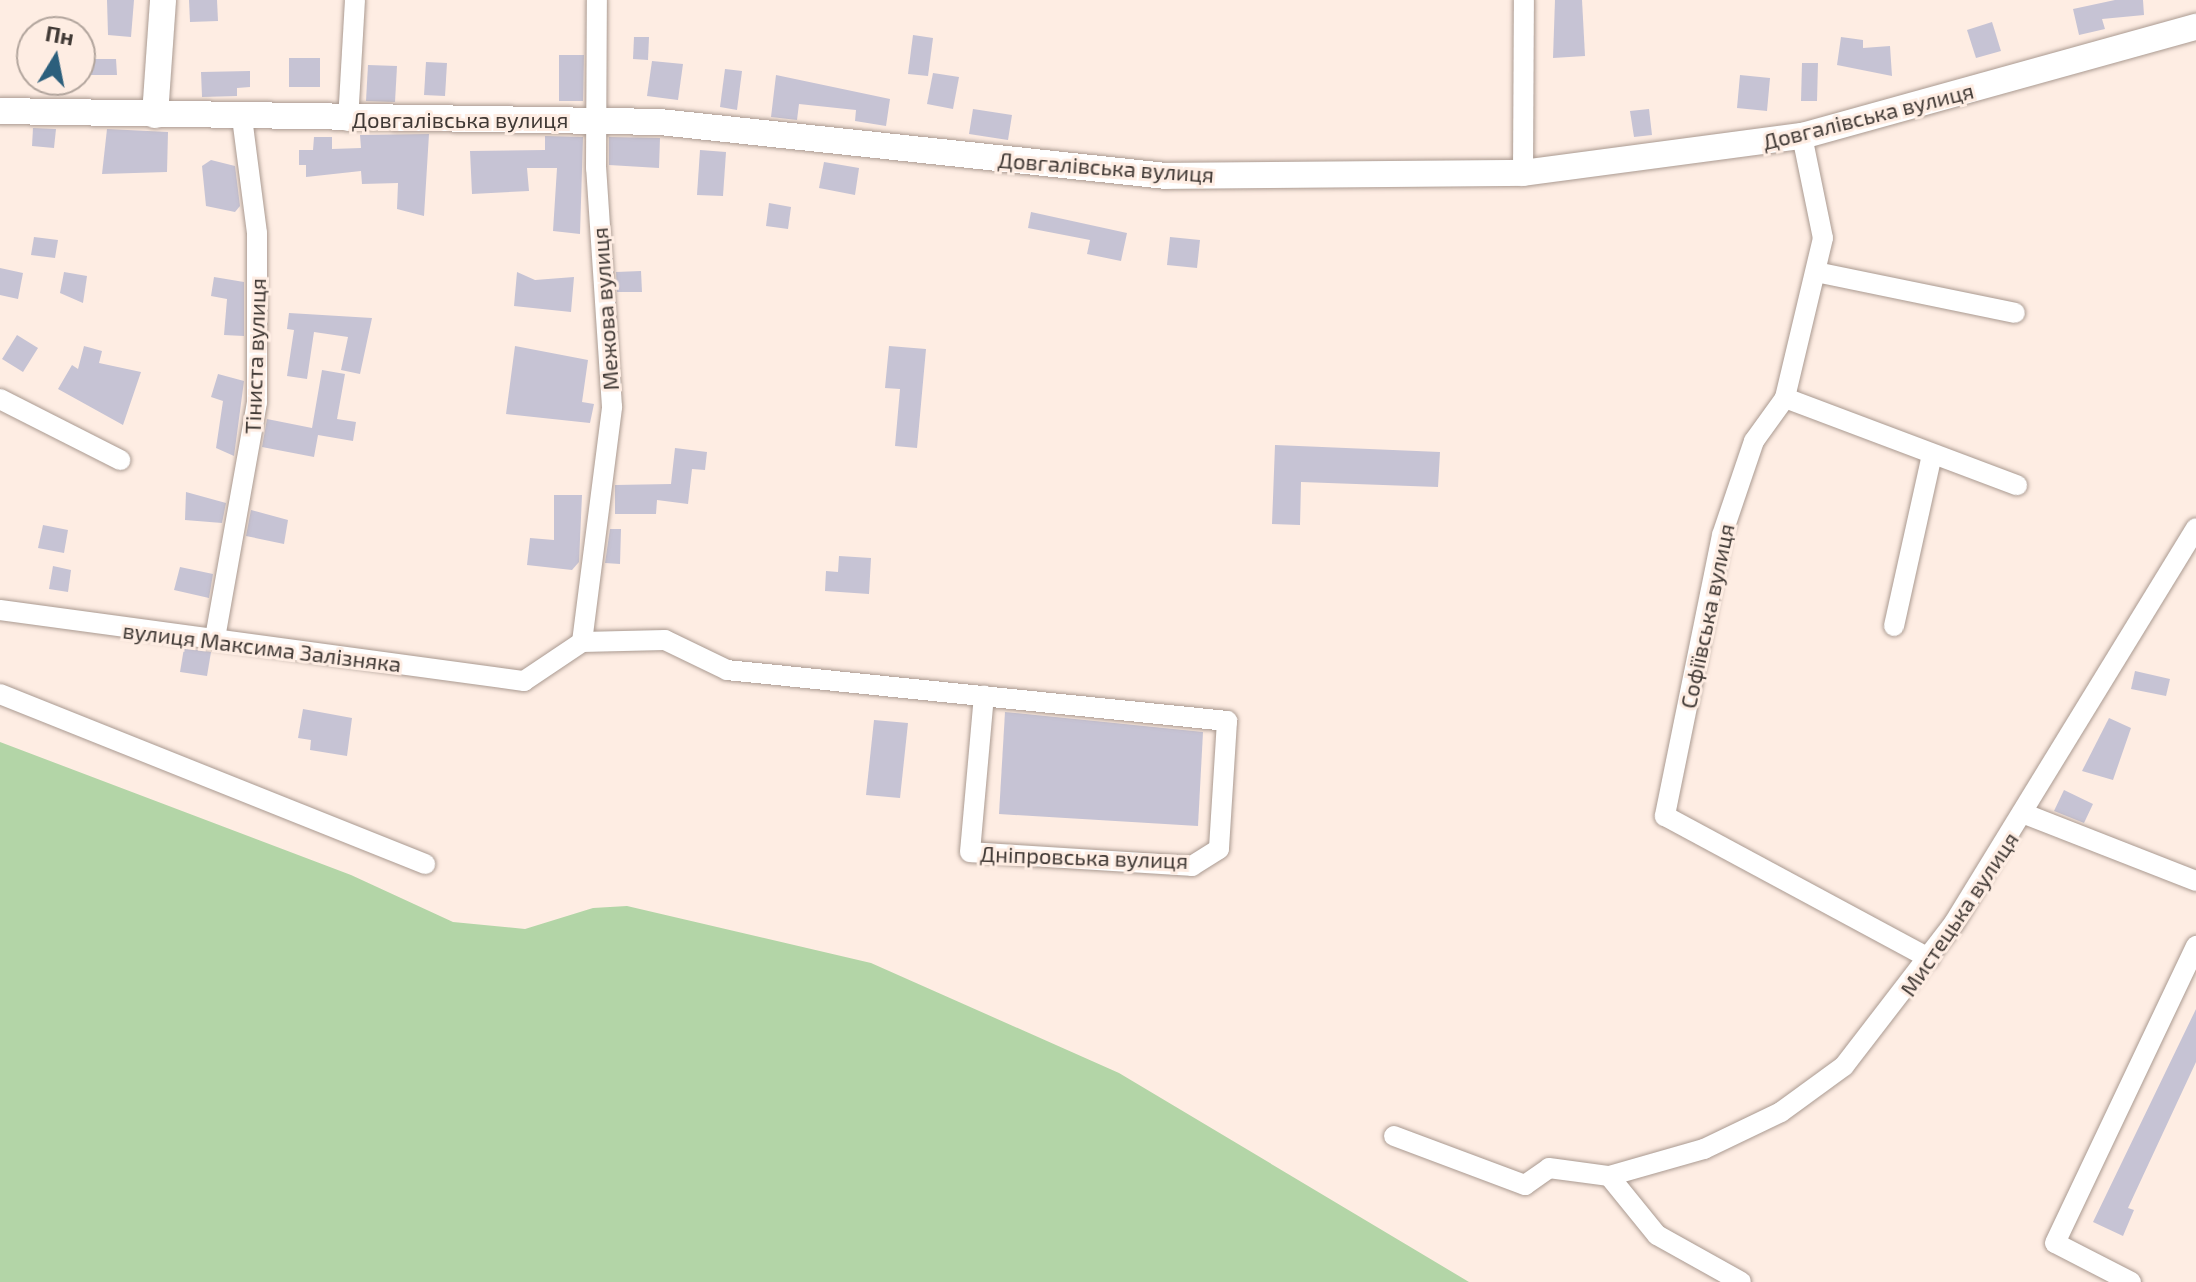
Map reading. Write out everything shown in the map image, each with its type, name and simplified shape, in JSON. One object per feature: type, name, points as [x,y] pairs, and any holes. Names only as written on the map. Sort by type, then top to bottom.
[{"type":"street","points":[[155,115],[163,0]]},
{"type":"street","points":[[348,121],[355,0]]},
{"type":"street","name":"Межова вулиця","points":[[582,642],[612,407],[594,120],[597,0]]},
{"type":"street","points":[[1523,173],[1524,0]]},
{"type":"street","name":"Довгалівська вулиця","points":[[0,111],[348,121],[594,120],[1166,176],[1523,173],[1802,136],[2196,27]]},
{"type":"street","name":"Тіниста вулиця","points":[[215,638],[257,402],[257,233],[242,118]]},
{"type":"street","name":"Софіївська вулиця","points":[[1802,136],[1823,238],[1785,398],[1754,441],[1722,535],[1665,816],[1929,958]]},
{"type":"street","points":[[1816,272],[2015,313]]},
{"type":"street","points":[[1785,398],[2017,485]]},
{"type":"street","points":[[0,399],[120,460]]},
{"type":"street","points":[[1894,626],[1932,455]]},
{"type":"street","name":"Мистецька вулиця","points":[[1609,1176],[1704,1149],[1781,1112],[1844,1066],[1929,958],[2025,814],[2196,528]]},
{"type":"street","name":"вулиця Максима Залізняка","points":[[0,610],[524,681],[582,642]]},
{"type":"street","name":"Дніпровська вулиця","points":[[582,642],[665,640],[727,670],[984,696],[1227,721],[1219,849],[1192,866],[970,852],[984,696]]},
{"type":"street","points":[[0,694],[425,864]]},
{"type":"street","points":[[2025,814],[2196,881]]},
{"type":"street","points":[[2131,1282],[2055,1243],[2196,946]]},
{"type":"street","points":[[1394,1136],[1525,1185],[1549,1168],[1609,1176],[1657,1235],[1741,1282]]},
{"type":"green space","points":[[0,742],[351,875],[453,922],[525,929],[593,908],[627,906],[871,963],[1119,1073],[1469,1282],[0,1282]]},
{"type":"building","points":[[107,0],[134,0],[131,37],[108,35]]},
{"type":"building","points":[[189,0],[217,0],[218,21],[190,22]]},
{"type":"building","points":[[1555,0],[1582,0],[1585,56],[1553,58]]},
{"type":"building","points":[[2115,0],[2143,0],[2144,15],[2102,19],[2105,29],[2079,35],[2073,9]]},
{"type":"building","points":[[1992,22],[2001,51],[1976,58],[1967,30]]},
{"type":"building","points":[[913,35],[933,38],[928,76],[908,74]]},
{"type":"building","points":[[634,37],[649,37],[648,60],[633,59]]},
{"type":"building","points":[[1841,37],[1863,40],[1863,48],[1890,46],[1892,76],[1837,65]]},
{"type":"building","points":[[559,55],[584,55],[583,101],[559,101]]},
{"type":"building","points":[[289,58],[320,58],[320,87],[289,87]]},
{"type":"building","points":[[96,59],[116,59],[117,75],[96,75]]},
{"type":"building","points":[[652,61],[683,64],[678,100],[647,96]]},
{"type":"building","points":[[426,62],[447,63],[445,96],[424,95]]},
{"type":"building","points":[[1802,63],[1818,63],[1817,101],[1801,101]]},
{"type":"building","points":[[368,65],[397,66],[395,102],[366,101]]},
{"type":"building","points":[[725,69],[742,71],[737,110],[720,107]]},
{"type":"building","points":[[250,71],[250,87],[237,88],[237,96],[202,97],[201,72]]},
{"type":"building","points":[[933,73],[959,77],[953,109],[927,104]]},
{"type":"building","points":[[776,75],[890,99],[886,126],[855,121],[856,110],[799,104],[797,120],[771,117]]},
{"type":"building","points":[[1740,75],[1770,78],[1767,111],[1737,108]]},
{"type":"building","points":[[973,109],[1012,115],[1008,140],[969,134]]},
{"type":"building","points":[[1649,109],[1652,135],[1634,137],[1630,111]]},
{"type":"building","points":[[33,128],[56,129],[54,148],[32,146]]},
{"type":"building","points":[[107,129],[168,132],[167,172],[102,174]]},
{"type":"building","points":[[429,134],[424,216],[397,209],[398,183],[362,184],[361,171],[306,177],[306,165],[299,165],[299,150],[313,150],[314,137],[332,137],[332,149],[361,148],[360,135]]},
{"type":"building","points":[[545,136],[583,137],[580,234],[553,231],[557,168],[527,168],[529,191],[472,194],[470,151],[545,150]]},
{"type":"building","points":[[609,137],[660,138],[659,168],[609,165]]},
{"type":"building","points":[[700,150],[726,152],[723,196],[697,195]]},
{"type":"building","points":[[211,160],[235,166],[240,206],[235,212],[206,206],[202,166]]},
{"type":"building","points":[[824,162],[859,168],[855,195],[819,188]]},
{"type":"building","points":[[769,203],[791,207],[788,229],[766,226]]},
{"type":"building","points":[[1031,212],[1127,233],[1121,261],[1087,254],[1090,240],[1028,228]]},
{"type":"building","points":[[34,237],[58,240],[55,258],[31,255]]},
{"type":"building","points":[[1170,237],[1200,240],[1197,268],[1167,265]]},
{"type":"building","points":[[0,268],[23,273],[18,299],[0,295]]},
{"type":"building","points":[[641,271],[642,292],[617,292],[616,272]]},
{"type":"building","points":[[64,272],[87,276],[83,303],[60,293]]},
{"type":"building","points":[[517,272],[535,280],[574,277],[571,312],[514,306]]},
{"type":"building","points":[[214,277],[244,282],[244,336],[224,335],[227,299],[211,296]]},
{"type":"building","points":[[289,313],[372,318],[360,374],[341,370],[348,337],[314,332],[307,379],[287,376],[294,330],[287,329]]},
{"type":"building","points":[[17,335],[38,348],[23,372],[2,359]]},
{"type":"building","points":[[84,346],[102,351],[99,363],[141,372],[123,425],[58,389],[72,365],[78,369]]},
{"type":"building","points":[[515,346],[588,360],[582,402],[594,404],[590,423],[506,414]]},
{"type":"building","points":[[889,346],[926,349],[917,448],[895,446],[900,389],[885,388]]},
{"type":"building","points":[[322,370],[345,374],[337,419],[356,422],[353,441],[318,435],[314,457],[262,447],[267,419],[312,428]]},
{"type":"building","points":[[218,374],[244,381],[234,456],[216,448],[223,401],[211,397]]},
{"type":"building","points":[[1275,445],[1440,452],[1438,487],[1301,482],[1300,525],[1272,524]]},
{"type":"building","points":[[675,448],[707,452],[705,470],[692,469],[688,504],[657,500],[656,514],[615,514],[615,485],[671,484]]},
{"type":"building","points":[[186,492],[226,503],[222,523],[185,520]]},
{"type":"building","points":[[554,495],[582,495],[579,562],[572,570],[527,565],[530,538],[554,540]]},
{"type":"building","points":[[251,510],[288,520],[284,544],[246,536]]},
{"type":"building","points":[[43,525],[68,530],[64,553],[38,548]]},
{"type":"building","points":[[610,529],[621,529],[620,564],[605,563]]},
{"type":"building","points":[[839,556],[871,558],[869,594],[825,591],[826,571],[838,572]]},
{"type":"building","points":[[53,566],[71,570],[68,592],[49,589]]},
{"type":"building","points":[[180,567],[213,574],[209,598],[174,590]]},
{"type":"building","points":[[184,648],[211,652],[207,676],[180,672]]},
{"type":"building","points":[[2135,671],[2170,679],[2166,696],[2131,689]]},
{"type":"building","points":[[303,709],[352,718],[347,756],[310,750],[311,740],[298,738]]},
{"type":"building","points":[[1005,712],[1203,732],[1198,826],[999,814]]},
{"type":"building","points":[[2109,718],[2131,728],[2113,780],[2082,771]]},
{"type":"building","points":[[874,720],[908,723],[900,798],[866,795]]},
{"type":"building","points":[[2064,790],[2093,804],[2084,823],[2054,811]]},
{"type":"building","points":[[2196,1009],[2196,1062],[2128,1208],[2134,1210],[2123,1236],[2093,1222]]}]
